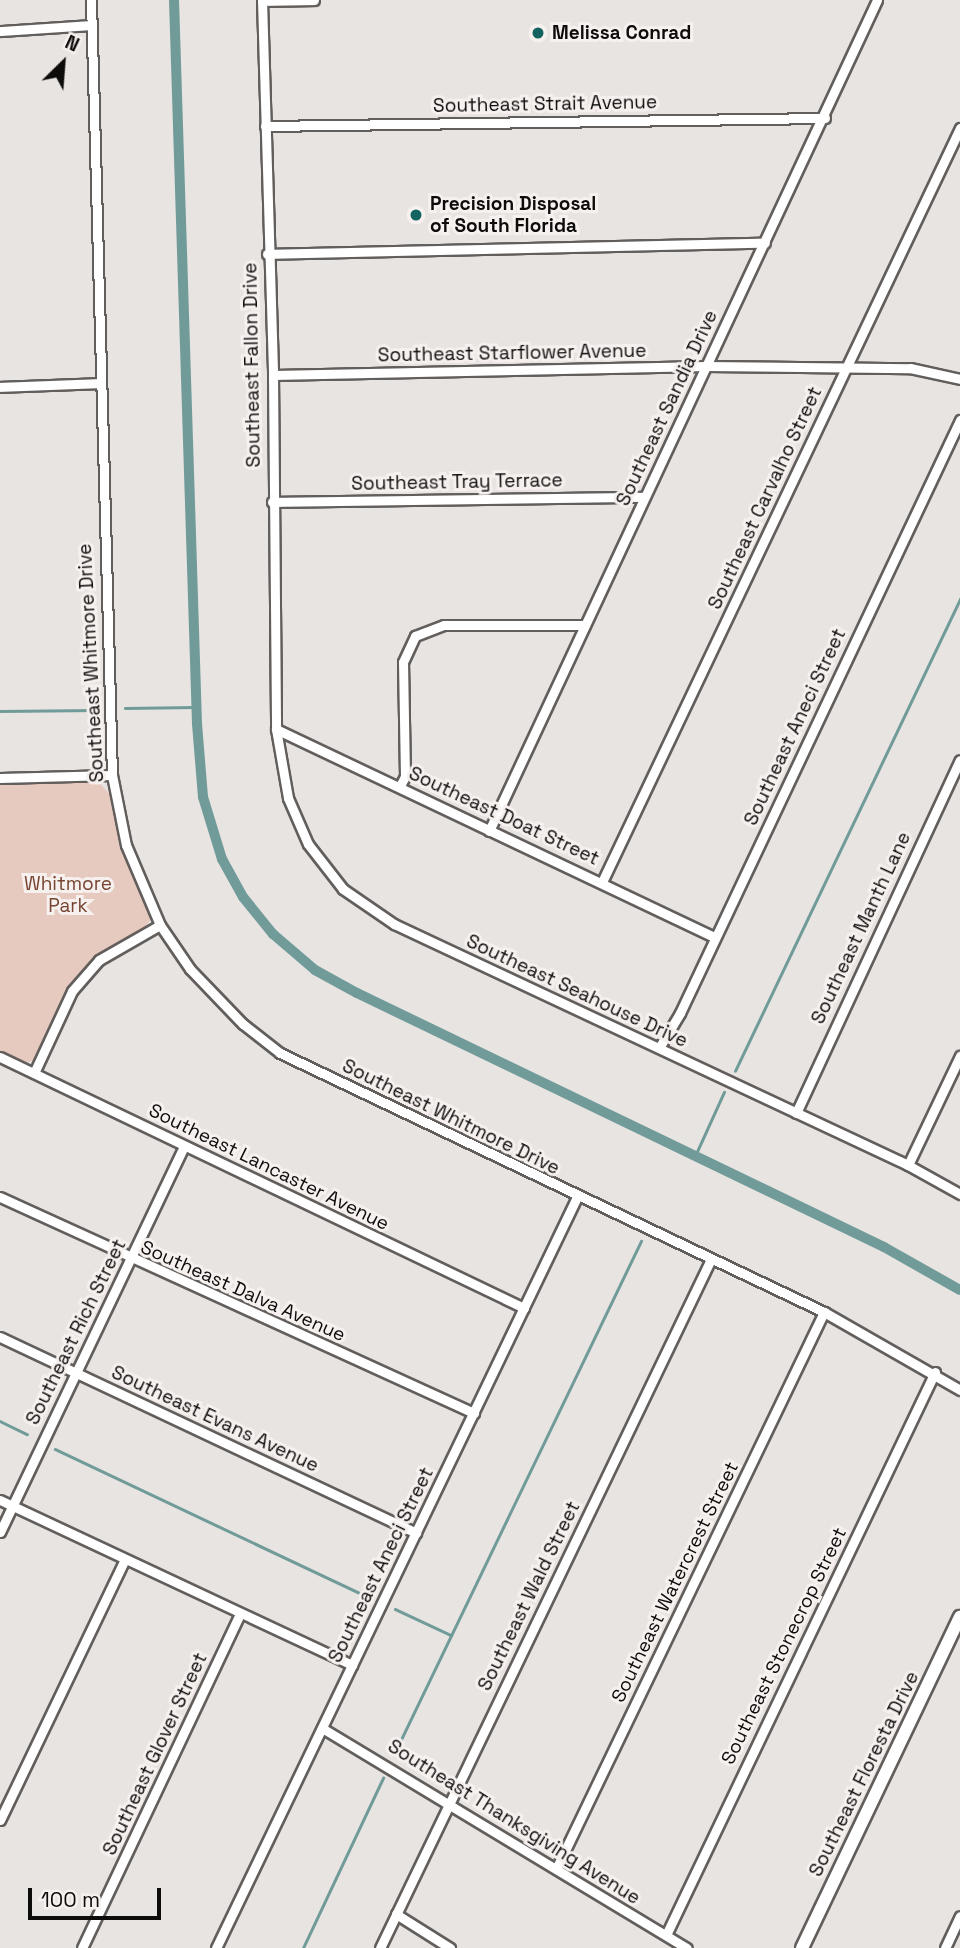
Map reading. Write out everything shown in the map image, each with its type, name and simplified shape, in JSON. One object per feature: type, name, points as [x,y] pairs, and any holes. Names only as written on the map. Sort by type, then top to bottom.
[{"type":"street","name":"Southeast Whitmore Drive","points":[[91,0],[98,383],[112,775],[125,845],[160,925],[190,969],[243,1024],[280,1053],[577,1197],[824,1311],[935,1372],[960,1390]]},
{"type":"street","points":[[262,0],[314,0]]},
{"type":"street","name":"Southeast Fallon Drive","points":[[262,0],[267,254],[273,375],[276,729]]},
{"type":"street","name":"Southeast Sandia Drive","points":[[489,831],[643,497],[825,118],[877,0]]},
{"type":"street","points":[[0,31],[92,25]]},
{"type":"street","name":"Southeast Strait Avenue","points":[[265,126],[825,118]]},
{"type":"street","name":"Southeast Carvalho Street","points":[[602,882],[960,128]]},
{"type":"street","points":[[267,254],[765,243]]},
{"type":"street","name":"Southeast Starflower Avenue","points":[[273,375],[706,366],[910,368],[960,379]]},
{"type":"street","points":[[0,387],[98,383]]},
{"type":"street","name":"Southeast Aneci Street","points":[[659,1048],[715,937],[960,420]]},
{"type":"street","name":"Southeast Tray Terrace","points":[[272,502],[643,497]]},
{"type":"street","points":[[400,786],[405,776],[403,662],[409,643],[436,626],[585,625]]},
{"type":"street","name":"Southeast Doat Street","points":[[276,729],[715,937]]},
{"type":"street","name":"Southeast Seahouse Drive","points":[[276,729],[288,798],[309,844],[343,888],[394,924],[908,1165],[960,1194]]},
{"type":"street","name":"Southeast Manth Lane","points":[[796,1113],[960,761]]},
{"type":"street","points":[[0,778],[112,775]]},
{"type":"street","points":[[34,1073],[72,991],[99,960],[160,925]]},
{"type":"street","points":[[908,1165],[960,1056]]},
{"type":"street","name":"Southeast Lancaster Avenue","points":[[0,1057],[524,1308]]},
{"type":"street","name":"Southeast Rich Street","points":[[0,1532],[184,1147]]},
{"type":"street","name":"Southeast Dalva Avenue","points":[[0,1197],[130,1259],[474,1413]]},
{"type":"street","name":"Southeast Aneci Street","points":[[216,1948],[577,1197]]},
{"type":"street","name":"Southeast Wald Street","points":[[380,1948],[711,1259]]},
{"type":"street","name":"Southeast Watercrest Street","points":[[557,1867],[824,1311]]},
{"type":"street","name":"Southeast Evans Avenue","points":[[0,1336],[416,1532]]},
{"type":"street","name":"Southeast Stonecrop Street","points":[[666,1935],[935,1372]]},
{"type":"street","points":[[0,1500],[352,1665]]},
{"type":"street","points":[[0,1821],[125,1559]]},
{"type":"street","name":"Southeast Glover Street","points":[[82,1948],[240,1613]]},
{"type":"street","name":"Southeast Floresta Drive","points":[[802,1948],[960,1617]]},
{"type":"street","name":"Southeast Thanksgiving Avenue","points":[[322,1728],[450,1802],[687,1948]]},
{"type":"street","points":[[396,1914],[450,1948]]},
{"type":"street","points":[[945,1948],[960,1916]]},
{"type":"green space","name":"Whitmore Park","points":[[98,781],[112,797],[125,857],[151,919],[143,930],[93,960],[36,1060],[22,1064],[0,1053],[0,783]]},
{"type":"waterway","points":[[174,0],[197,724],[203,797],[222,859],[243,897],[273,934],[315,970],[357,993],[884,1247],[960,1290]]},
{"type":"waterway","points":[[735,1071],[960,599]]},
{"type":"waterway","points":[[125,708],[196,707]]},
{"type":"waterway","points":[[0,711],[98,710]]},
{"type":"waterway","points":[[695,1156],[724,1092]]},
{"type":"waterway","points":[[395,1752],[641,1241]]},
{"type":"waterway","points":[[0,1421],[27,1434]]},
{"type":"waterway","points":[[55,1449],[370,1598]]},
{"type":"waterway","points":[[395,1609],[451,1635]]},
{"type":"waterway","points":[[303,1948],[383,1778]]},
{"type":"place","name":"Melissa Conrad","points":[[538,33]]},
{"type":"place","name":"Precision Disposal of South Florida","points":[[416,215]]}]
